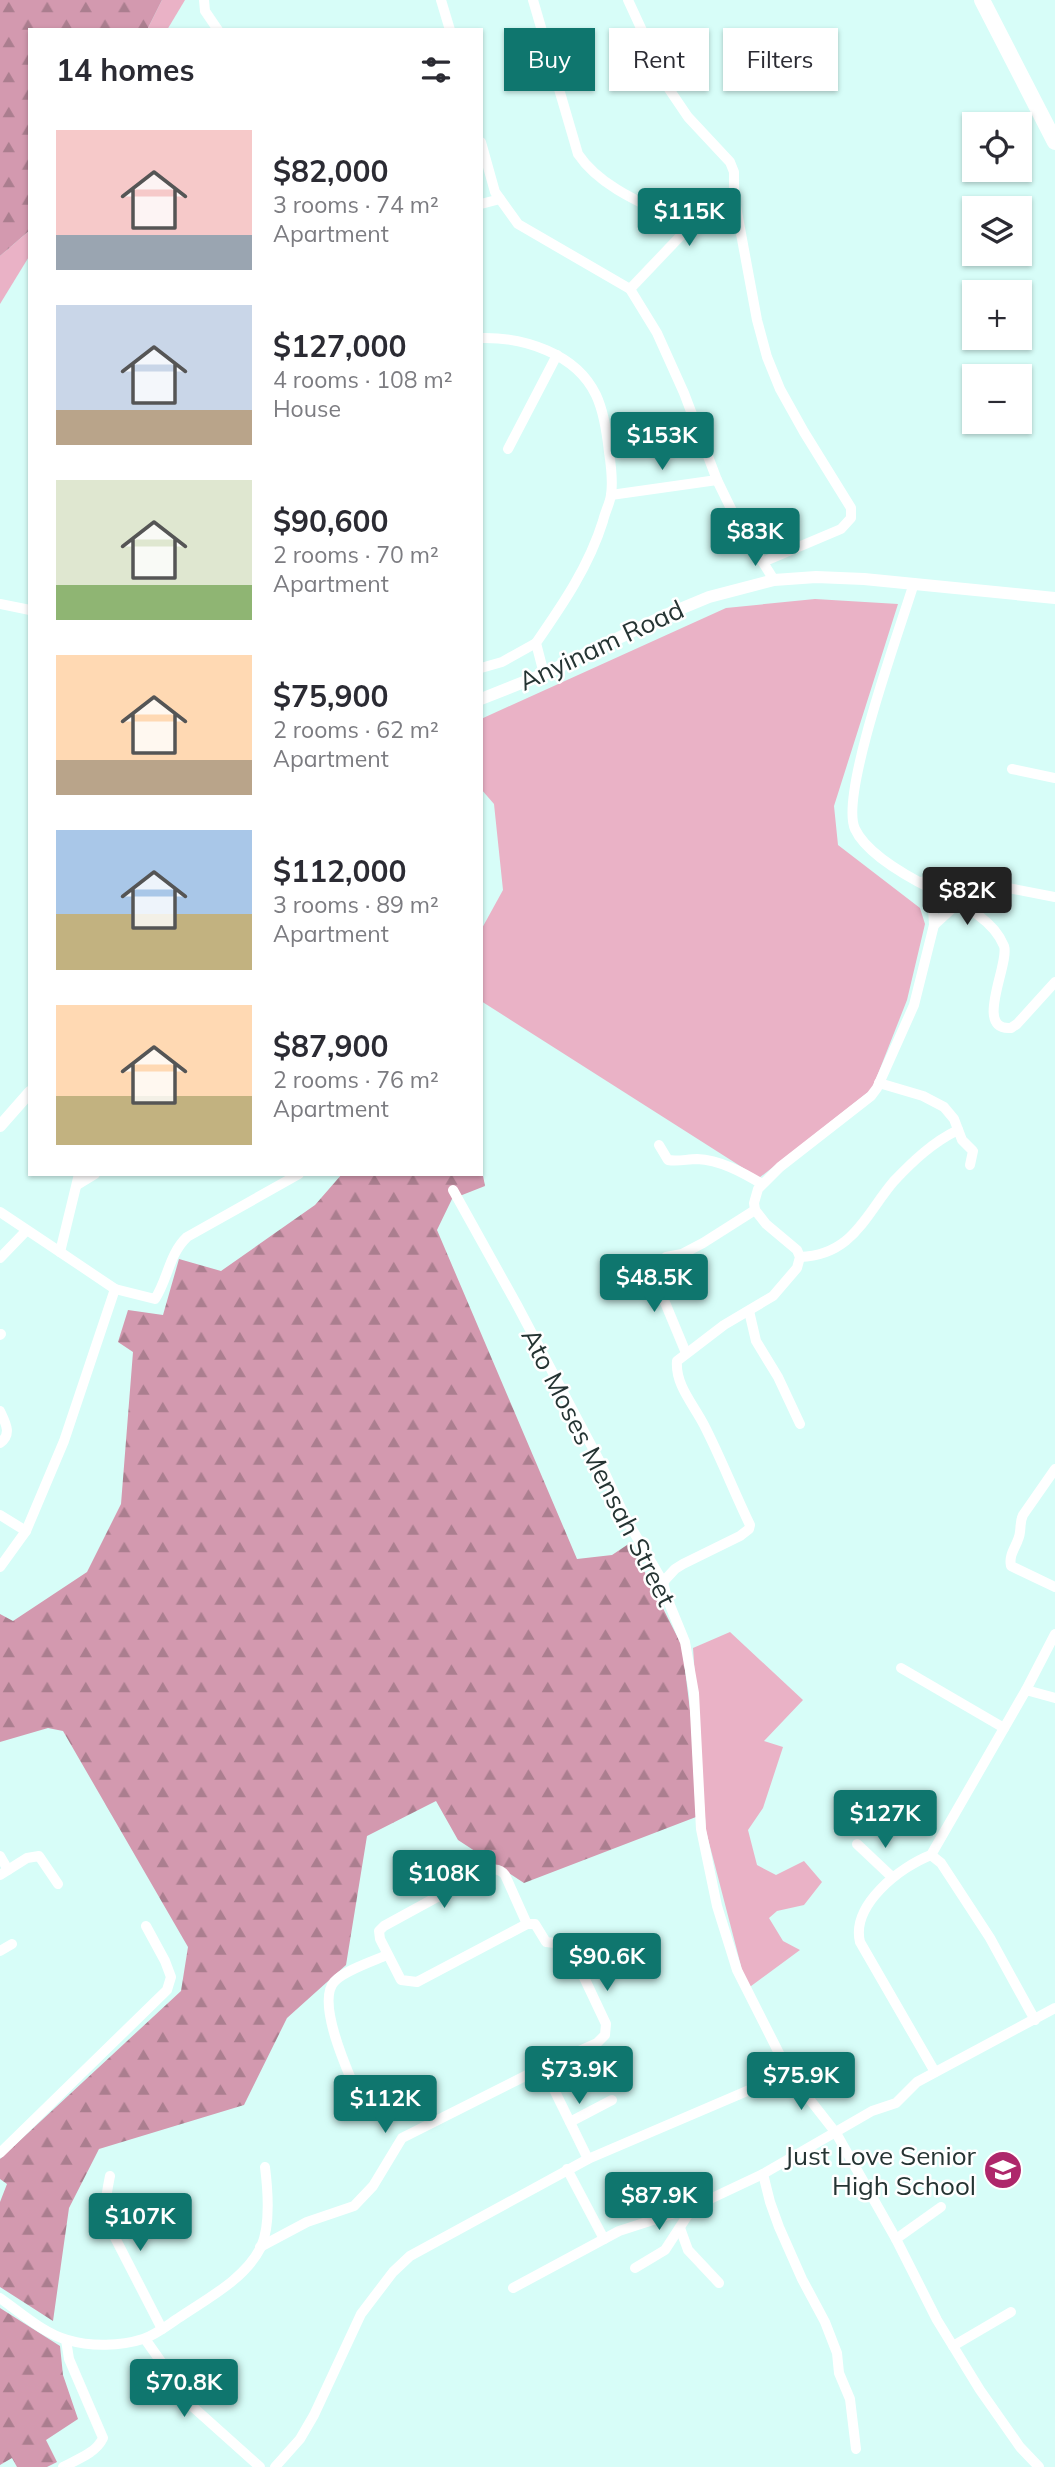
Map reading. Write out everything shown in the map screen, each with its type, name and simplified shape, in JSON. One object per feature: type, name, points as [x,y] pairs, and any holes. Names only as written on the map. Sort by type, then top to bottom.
[{"type":"main road","points":[[982,0],[1055,142]]},
{"type":"street","points":[[204,0],[205,11],[217,28]]},
{"type":"street","points":[[441,0],[449,28]]},
{"type":"street","points":[[533,0],[578,154],[596,175],[690,226]]},
{"type":"street","points":[[628,0],[669,89],[688,117],[730,162],[734,172],[734,191],[757,320],[767,357],[792,410],[851,508],[848,523],[841,529],[763,562]]},
{"type":"street","points":[[483,149],[495,192],[518,224],[630,289],[657,333],[737,522],[774,580]]},
{"type":"street","points":[[630,289],[690,226],[734,191]]},
{"type":"street","points":[[483,203],[500,199]]},
{"type":"street","points":[[483,338],[528,343],[557,355],[581,373],[595,394],[607,429],[611,495],[587,562],[566,601],[536,643],[502,662],[483,667]]},
{"type":"street","points":[[508,449],[557,355]]},
{"type":"street","points":[[611,495],[717,480]]},
{"type":"street","name":"Anyinam Road","points":[[483,698],[544,674],[699,601],[774,580],[816,577],[914,583],[1055,598]]},
{"type":"street","points":[[914,583],[861,755],[852,811],[854,827],[862,839],[894,867],[959,902],[993,928],[1004,947],[1005,960],[993,1000],[996,1021],[1001,1027],[1007,1029],[1017,1024],[1055,982]]},
{"type":"street","points":[[0,604],[28,610]]},
{"type":"street","points":[[536,643],[544,674]]},
{"type":"street","points":[[1012,769],[1055,778]]},
{"type":"street","points":[[920,882],[956,878],[1055,897]]},
{"type":"street","points":[[663,1582],[675,1569],[740,1536],[750,1525],[705,1426],[676,1373],[677,1361],[724,1325],[773,1296],[797,1268],[800,1257],[793,1245],[766,1224],[755,1210],[756,1196],[762,1184],[780,1167],[870,1096],[879,1083],[914,1005],[934,925],[932,889]]},
{"type":"street","points":[[934,925],[959,902]]},
{"type":"street","points":[[879,1083],[911,1092],[940,1105],[950,1114],[964,1142],[973,1151],[970,1164]]},
{"type":"street","points":[[0,1126],[28,1094]]},
{"type":"street","points":[[800,1257],[836,1247],[850,1239],[894,1181],[940,1139],[958,1130]]},
{"type":"street","points":[[659,1145],[668,1160],[711,1161],[743,1173],[762,1184]]},
{"type":"street","points":[[0,1212],[115,1289],[155,1299],[179,1244],[295,1176]]},
{"type":"street","points":[[60,1252],[78,1180]]},
{"type":"street","name":"Ato Moses Mensah Street","points":[[453,1190],[599,1460],[625,1517],[663,1582],[685,1642],[694,1693],[701,1829],[717,1906],[737,1970],[789,2073],[836,2133],[896,2239],[937,2320],[980,2390],[1020,2447],[1038,2467]]},
{"type":"street","points":[[686,1353],[654,1276],[654,1270],[666,1257],[682,1254],[704,1243],[755,1210]]},
{"type":"street","points":[[0,1258],[26,1231]]},
{"type":"street","points":[[0,1567],[26,1531],[64,1441],[115,1289]]},
{"type":"street","points":[[749,1311],[756,1341],[778,1377],[800,1424]]},
{"type":"street","points":[[0,1411],[8,1430],[7,1436],[0,1443]]},
{"type":"street","points":[[1055,1469],[1019,1523],[1020,1535],[1010,1561],[1011,1566],[1055,1587]]},
{"type":"street","points":[[0,1515],[26,1531]]},
{"type":"street","points":[[934,2072],[860,1942],[857,1930],[860,1919],[892,1877],[931,1855],[1026,1690],[1055,1634]]},
{"type":"street","points":[[901,1668],[1004,1728]]},
{"type":"street","points":[[1026,1690],[1055,1698]]},
{"type":"street","points":[[857,1844],[892,1877]]},
{"type":"street","points":[[931,1855],[941,1863],[990,1938],[1035,2020]]},
{"type":"street","points":[[0,1856],[4,1872],[31,1856],[39,1856],[58,1884]]},
{"type":"street","points":[[261,2247],[307,2222],[354,2206],[373,2186],[402,2138],[597,2043],[605,2035],[606,2024],[569,1947],[546,1942],[537,1926],[531,1922],[417,1982],[401,1980],[387,1955],[379,1931],[481,1873],[495,1869],[505,1875],[527,1924]]},
{"type":"street","points":[[0,2153],[167,1990],[171,1977],[146,1926]]},
{"type":"street","points":[[0,1951],[12,1944]]},
{"type":"street","points":[[354,2086],[335,2042],[330,1989],[336,1979],[387,1955]]},
{"type":"street","points":[[513,2288],[619,2231],[693,2207],[763,2174],[872,2111],[896,2103],[917,2081],[1055,2008]]},
{"type":"street","points":[[543,2067],[588,2159]]},
{"type":"street","points":[[275,2467],[300,2439],[314,2415],[360,2314],[393,2272],[410,2256],[567,2169],[789,2073]]},
{"type":"street","points":[[570,2122],[612,2100]]},
{"type":"street","points":[[0,2298],[66,2340],[89,2344],[145,2339],[225,2287],[247,2267],[261,2247],[266,2220],[265,2167]]},
{"type":"street","points":[[567,2169],[604,2239]]},
{"type":"street","points":[[763,2174],[769,2202],[779,2227],[837,2353],[839,2374],[850,2399],[856,2449]]},
{"type":"street","points":[[110,2176],[105,2201],[110,2228],[162,2329]]},
{"type":"street","points":[[635,2268],[665,2250],[693,2207]]},
{"type":"street","points":[[896,2239],[941,2207]]},
{"type":"street","points":[[680,2228],[688,2250],[719,2283]]},
{"type":"street","points":[[953,2346],[1011,2312]]},
{"type":"street","points":[[145,2339],[193,2407],[260,2467]]},
{"type":"street","points":[[63,2467],[100,2446],[103,2438],[69,2359],[66,2340]]},
{"type":"shaded area","points":[[162,0],[185,0],[168,28],[148,28]]},
{"type":"shaded area","points":[[28,232],[28,258],[0,304],[0,256]]},
{"type":"shaded area","points":[[815,599],[898,604],[834,806],[838,845],[920,908],[925,924],[907,1000],[872,1089],[759,1178],[483,1002],[483,926],[503,890],[494,804],[483,791],[483,718],[726,608]]},
{"type":"shaded area","points":[[730,1632],[803,1700],[764,1741],[783,1747],[763,1808],[748,1830],[757,1865],[776,1875],[804,1861],[822,1882],[804,1905],[777,1911],[769,1918],[783,1941],[800,1950],[747,1989],[706,1831],[693,1648]]},
{"type":"green space","points":[[0,0],[162,0],[148,28],[28,28],[28,232],[0,256]]},
{"type":"green space","points":[[340,1176],[483,1176],[485,1186],[452,1199],[437,1230],[577,1559],[612,1555],[630,1543],[682,1646],[691,1718],[696,1817],[524,1883],[458,1840],[436,1801],[367,1836],[346,1965],[287,2018],[244,2105],[99,2149],[69,2208],[53,2321],[0,2287],[0,2202],[7,2184],[0,2179],[0,2159],[181,1991],[188,1947],[63,1731],[48,1728],[0,1742],[0,1614],[13,1621],[87,1572],[121,1504],[133,1352],[118,1342],[128,1310],[163,1315],[179,1259],[221,1271],[315,1205]]},
{"type":"green space","points":[[0,2308],[60,2346],[63,2375],[78,2419],[46,2440],[57,2462],[47,2467],[17,2467],[12,2458],[0,2465]]},
{"type":"place","name":"Just Love Senior High School","points":[[1003,2170]]}]
